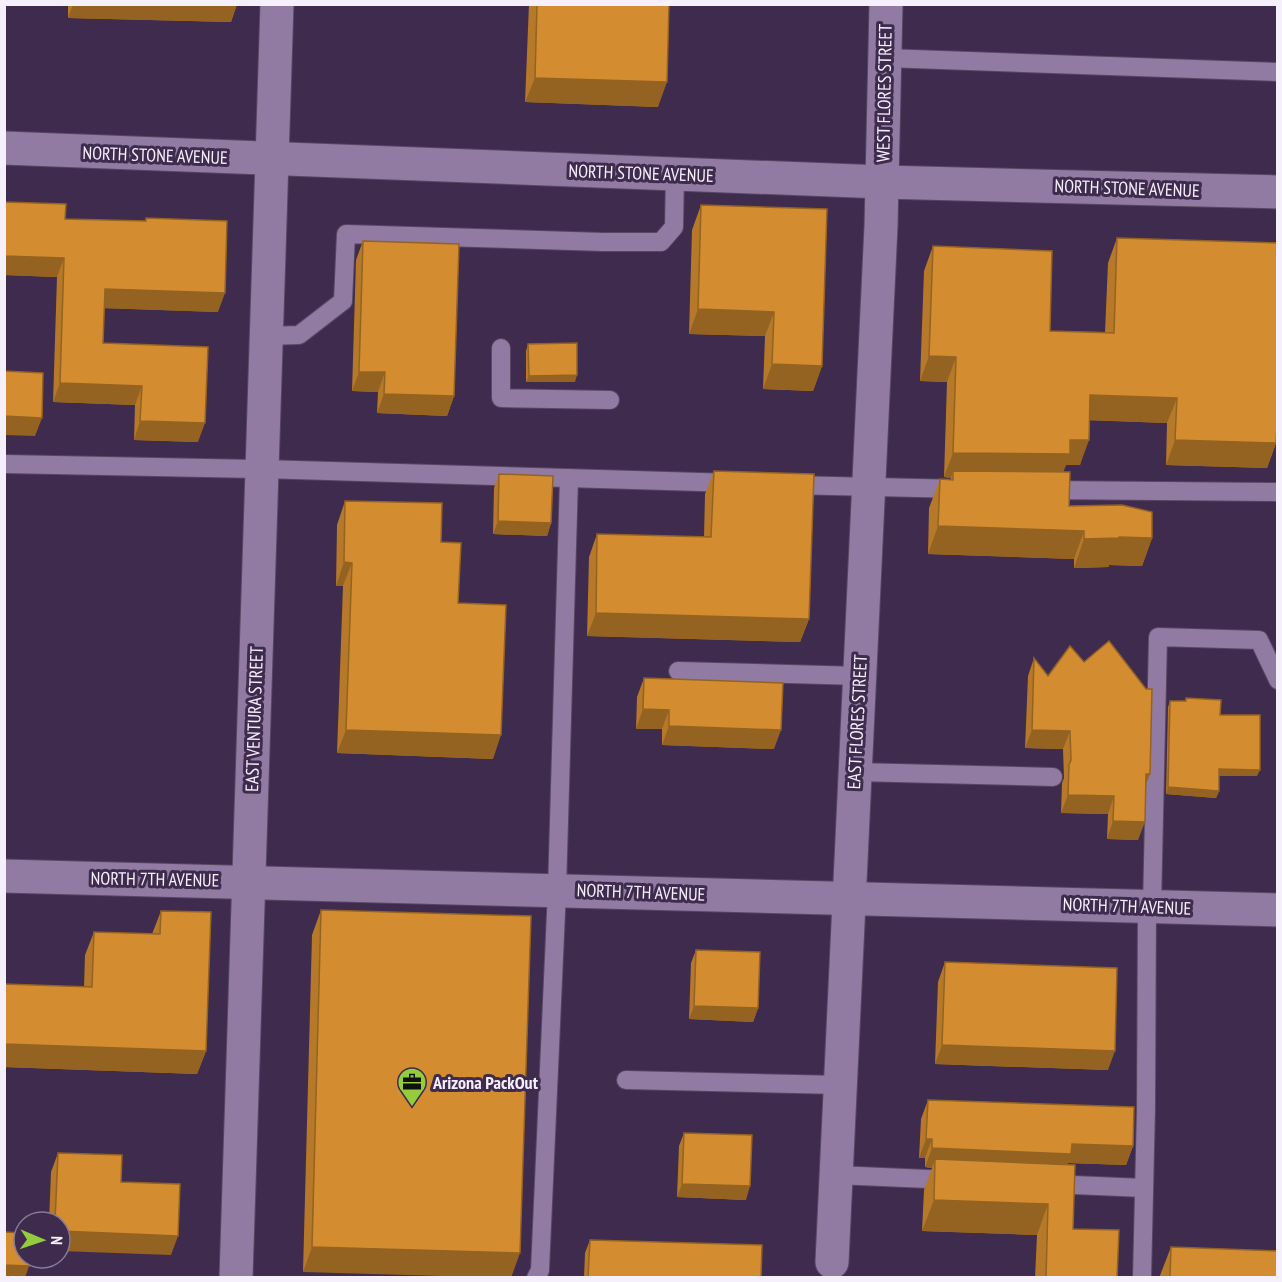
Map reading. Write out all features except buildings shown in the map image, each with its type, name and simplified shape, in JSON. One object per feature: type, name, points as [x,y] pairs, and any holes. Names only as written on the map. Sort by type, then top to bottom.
[{"type":"street","name":"EAST VENTURA STREET","points":[[236,1278],[277,4]]},
{"type":"street","name":"WEST FLORES STREET","points":[[882,182],[886,4]]},
{"type":"street","name":"NORTH STONE AVENUE","points":[[4,148],[882,182],[1278,192]]},
{"type":"street","name":"EAST FLORES STREET","points":[[832,1262],[882,182]]},
{"type":"street","name":"NORTH 7TH AVENUE","points":[[4,876],[1278,910]]},
{"type":"lane","points":[[885,58],[1278,72]]},
{"type":"lane","points":[[266,336],[299,335],[343,301],[346,234],[661,242],[674,227],[675,174]]},
{"type":"lane","points":[[501,348],[501,398],[610,400]]},
{"type":"lane","points":[[4,464],[262,469],[749,484]]},
{"type":"lane","points":[[536,1278],[540,1270],[557,890],[569,478]]},
{"type":"lane","points":[[773,484],[974,489]]},
{"type":"lane","points":[[1032,489],[1278,492]]},
{"type":"lane","points":[[1142,1278],[1149,907],[1158,637],[1259,640],[1278,680]]},
{"type":"lane","points":[[678,670],[860,676]]},
{"type":"lane","points":[[855,772],[1053,777]]},
{"type":"lane","points":[[626,1080],[840,1085]]},
{"type":"lane","points":[[836,1175],[966,1181]]},
{"type":"lane","points":[[1038,1184],[1144,1188]]},
{"type":"place","name":"Arizona PackOut","points":[[412,1108]]}]
